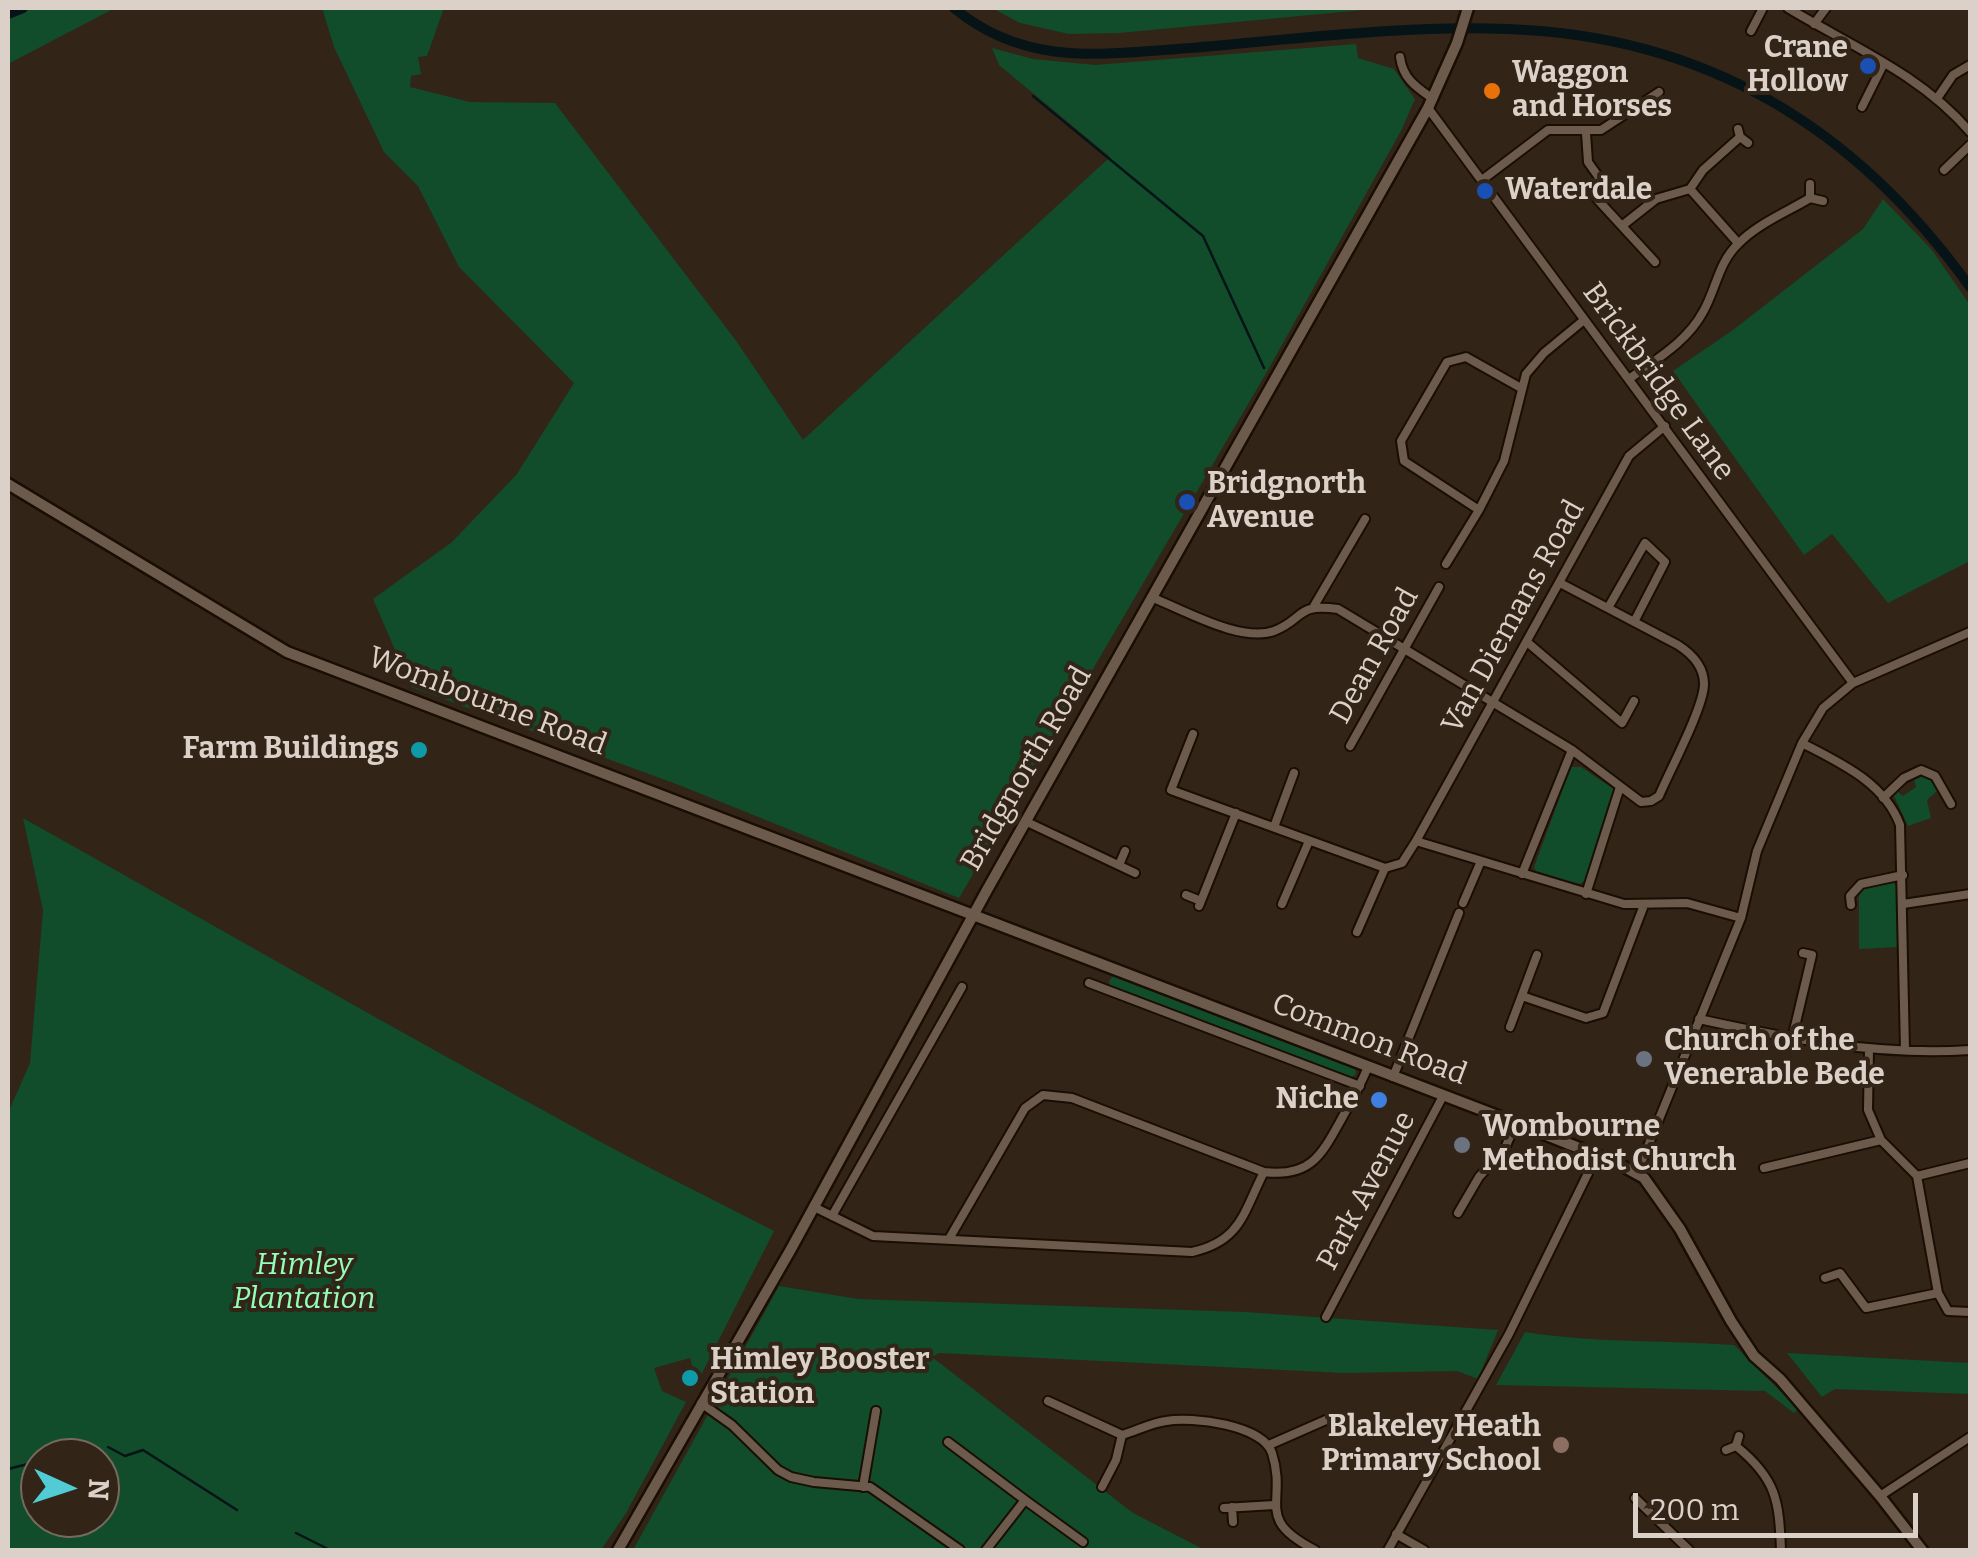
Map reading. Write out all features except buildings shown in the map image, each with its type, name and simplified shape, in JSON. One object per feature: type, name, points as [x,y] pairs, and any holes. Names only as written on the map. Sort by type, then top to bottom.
[{"type":"street","points":[[1751,31],[1763,8]]},
{"type":"street","points":[[1788,8],[1938,97],[1970,132]]},
{"type":"street","points":[[1814,24],[1826,8]]},
{"type":"street","name":"Bridgnorth Road","points":[[618,1550],[814,1207],[1430,103],[1467,11]]},
{"type":"street","name":"Brickbridge Lane","points":[[1400,58],[1402,71],[1411,84],[1430,103],[1584,320],[1854,683]]},
{"type":"street","points":[[1862,107],[1884,63]]},
{"type":"street","points":[[1938,97],[1954,75],[1970,65]]},
{"type":"street","points":[[1482,180],[1548,130],[1568,128],[1586,132],[1612,126],[1660,92]]},
{"type":"street","points":[[1868,96],[1877,101]]},
{"type":"street","points":[[1648,100],[1656,108]]},
{"type":"street","points":[[1586,132],[1589,172],[1600,179]]},
{"type":"street","points":[[1622,225],[1656,200],[1690,189],[1703,170],[1742,136]]},
{"type":"street","points":[[1944,170],[1970,146]]},
{"type":"street","points":[[1943,153],[1952,162]]},
{"type":"street","points":[[1810,184],[1810,198]]},
{"type":"street","points":[[1690,189],[1738,243]]},
{"type":"street","points":[[1628,379],[1694,328],[1721,266],[1738,243],[1810,198],[1823,201]]},
{"type":"street","points":[[1597,200],[1656,262]]},
{"type":"street","points":[[1446,564],[1504,461],[1521,388],[1535,362],[1584,320]]},
{"type":"street","points":[[1479,510],[1410,466],[1402,454],[1401,440],[1447,362],[1454,358],[1466,357],[1521,388]]},
{"type":"street","name":"Van Diemans Road","points":[[1416,841],[1628,456],[1665,426]]},
{"type":"street","name":"Wombourne Road","points":[[8,484],[287,652],[974,916]]},
{"type":"street","points":[[1153,598],[1248,634],[1276,630],[1314,606],[1365,520]]},
{"type":"street","points":[[1608,608],[1645,543],[1665,562],[1634,622]]},
{"type":"street","points":[[1443,544],[1454,549]]},
{"type":"street","points":[[1314,606],[1338,609],[1404,647],[1572,750],[1641,802],[1652,802],[1659,796],[1704,689],[1702,673],[1688,652],[1560,582]]},
{"type":"street","name":"Dean Road","points":[[1350,746],[1439,587]]},
{"type":"street","points":[[1637,1173],[1741,918],[1757,852],[1802,743],[1829,702],[1854,683],[1970,632]]},
{"type":"street","points":[[1527,642],[1622,723],[1634,701]]},
{"type":"street","points":[[1204,748],[1191,738],[1172,790],[1384,868],[1402,863],[1416,841],[1624,904],[1687,902],[1741,918]]},
{"type":"street","points":[[1802,743],[1857,772],[1884,798],[1900,826],[1904,1050]]},
{"type":"street","points":[[1522,874],[1572,750]]},
{"type":"street","points":[[1884,798],[1904,778],[1921,770],[1934,776],[1949,801],[1934,803]]},
{"type":"street","points":[[1274,827],[1292,776],[1279,776]]},
{"type":"street","points":[[1586,894],[1620,787]]},
{"type":"street","points":[[1186,895],[1200,903],[1236,814]]},
{"type":"street","points":[[1027,822],[1135,873]]},
{"type":"street","points":[[1273,890],[1284,900],[1309,841]]},
{"type":"street","points":[[1119,866],[1124,851]]},
{"type":"street","points":[[1392,1077],[1481,861]]},
{"type":"street","points":[[1357,932],[1384,868]]},
{"type":"street","points":[[1851,905],[1850,896],[1861,884],[1903,875]]},
{"type":"street","points":[[1904,904],[1970,894]]},
{"type":"street","points":[[1522,996],[1586,1018],[1603,1013],[1644,905]]},
{"type":"street","name":"Common Road","points":[[974,916],[1637,1173],[1664,1202],[1754,1356],[1780,1379],[1922,1550]]},
{"type":"street","points":[[1792,1040],[1812,955],[1803,953]]},
{"type":"street","points":[[1510,1027],[1537,955]]},
{"type":"street","points":[[1100,987],[1106,968]]},
{"type":"street","name":"Common Road","points":[[1089,983],[1360,1086]]},
{"type":"street","points":[[832,1216],[962,987]]},
{"type":"street","points":[[1699,1018],[1792,1040],[1869,1049],[1970,1050]]},
{"type":"street","points":[[906,1036],[926,1048]]},
{"type":"street","points":[[1869,1049],[1868,1110],[1881,1140],[1917,1176],[1938,1293],[1948,1311],[1970,1312]]},
{"type":"street","points":[[948,1239],[1025,1108],[1043,1096],[1072,1098],[1264,1172],[1289,1173],[1317,1159],[1367,1068]]},
{"type":"street","name":"Park Avenue","points":[[1326,1316],[1443,1096]]},
{"type":"street","points":[[1458,1213],[1478,1177],[1506,1148],[1516,1123]]},
{"type":"street","points":[[1764,1168],[1881,1140]]},
{"type":"street","points":[[1388,1550],[1489,1370],[1597,1155]]},
{"type":"street","points":[[1917,1176],[1970,1164]]},
{"type":"street","points":[[814,1207],[873,1236],[1192,1252],[1215,1247],[1235,1230],[1264,1172]]},
{"type":"street","points":[[1451,1196],[1464,1202]]},
{"type":"street","points":[[1825,1278],[1840,1272],[1866,1308],[1938,1293]]},
{"type":"street","name":"Park Avenue","points":[[1331,1307],[1342,1312]]},
{"type":"street","points":[[1058,1405],[1062,1393]]},
{"type":"street","points":[[1048,1401],[1122,1435],[1164,1421],[1188,1420],[1246,1430],[1268,1446],[1275,1467],[1274,1505],[1284,1532],[1316,1550]]},
{"type":"street","points":[[702,1403],[732,1424],[762,1458],[791,1477],[863,1486],[885,1496],[960,1550]]},
{"type":"street","points":[[863,1486],[876,1411]]},
{"type":"street","points":[[1268,1446],[1335,1416]]},
{"type":"street","points":[[1102,1486],[1116,1460],[1122,1435]]},
{"type":"street","points":[[1736,1446],[1739,1436]]},
{"type":"street","points":[[1880,1496],[1970,1437]]},
{"type":"street","points":[[948,1442],[1084,1542]]},
{"type":"street","points":[[1726,1450],[1736,1446]]},
{"type":"street","points":[[1736,1446],[1764,1470],[1778,1498],[1781,1550]]},
{"type":"street","points":[[1635,1498],[1689,1550]]},
{"type":"street","points":[[986,1550],[1024,1500]]},
{"type":"street","points":[[1233,1522],[1228,1507],[1274,1505]]},
{"type":"street","points":[[1396,1534],[1424,1550]]},
{"type":"green space","points":[[32,8],[115,8],[8,64],[8,19]]},
{"type":"green space","points":[[322,8],[444,8],[427,56],[418,57],[421,74],[411,76],[410,87],[470,102],[555,103],[737,342],[803,440],[1110,157],[999,65],[992,48],[1033,59],[1095,65],[1356,44],[1358,58],[1394,69],[1415,99],[1268,370],[959,898],[679,785],[411,687],[373,599],[452,542],[517,474],[574,383],[459,267],[418,186],[384,152],[334,47]]},
{"type":"green space","points":[[992,8],[1385,8],[1119,33],[1069,34],[1020,23]]},
{"type":"green space","points":[[1883,199],[1932,250],[1970,305],[1970,561],[1888,603],[1832,534],[1804,555],[1673,371],[1733,330],[1863,229]]},
{"type":"green space","points":[[1571,767],[1581,767],[1615,790],[1585,880],[1580,884],[1536,872],[1534,867]]},
{"type":"green space","points":[[1922,776],[1931,780],[1937,791],[1927,800],[1931,818],[1908,826],[1894,796],[1898,792],[1903,796],[1916,787],[1914,780]]},
{"type":"green space","name":"Himley Plantation","points":[[23,818],[509,1092],[774,1231],[697,1383],[690,1358],[654,1368],[662,1391],[686,1402],[626,1513],[601,1550],[8,1550],[8,1113],[30,1063],[43,910]]},
{"type":"green space","points":[[1892,882],[1897,886],[1898,947],[1859,949],[1859,895],[1862,889]]},
{"type":"green space","points":[[1113,976],[1355,1069],[1356,1074],[1352,1077],[1110,986]]},
{"type":"green space","points":[[779,1286],[858,1299],[1245,1312],[1498,1330],[1478,1379],[1457,1371],[1344,1373],[939,1353],[932,1357],[1133,1513],[1205,1550],[633,1550]]},
{"type":"green space","points":[[1525,1332],[1603,1340],[1734,1345],[1798,1409],[1794,1413],[1765,1391],[1496,1385]]},
{"type":"green space","points":[[1787,1353],[1970,1363],[1970,1394],[1835,1389],[1822,1397]]},
{"type":"waterway","points":[[8,14],[23,8]]},
{"type":"waterway","points":[[954,8],[1009,40],[1067,53],[1127,53],[1468,28],[1580,36],[1648,50],[1712,72],[1771,101],[1826,137],[1878,181],[1926,231],[1970,287]]},
{"type":"waterway","points":[[1033,96],[1203,236],[1264,368]]},
{"type":"waterway","points":[[120,1453],[125,1456],[143,1450],[237,1510]]},
{"type":"waterway","points":[[8,1469],[20,1466]]},
{"type":"waterway","points":[[296,1533],[330,1550]]},
{"type":"place","name":"Crane Hollow","points":[[1868,66]]},
{"type":"place","name":"Waggon and Horses","points":[[1492,91]]},
{"type":"place","name":"Waterdale","points":[[1485,191]]},
{"type":"place","name":"Bridgnorth Avenue","points":[[1187,502]]},
{"type":"place","name":"Farm Buildings","points":[[419,750]]},
{"type":"place","name":"Church of the Venerable Bede","points":[[1644,1059]]},
{"type":"place","name":"Niche","points":[[1379,1100]]},
{"type":"place","name":"Wombourne Methodist Church","points":[[1462,1145]]},
{"type":"place","name":"Himley Booster Station","points":[[690,1378]]},
{"type":"place","name":"Blakeley Heath Primary School","points":[[1561,1445]]}]
